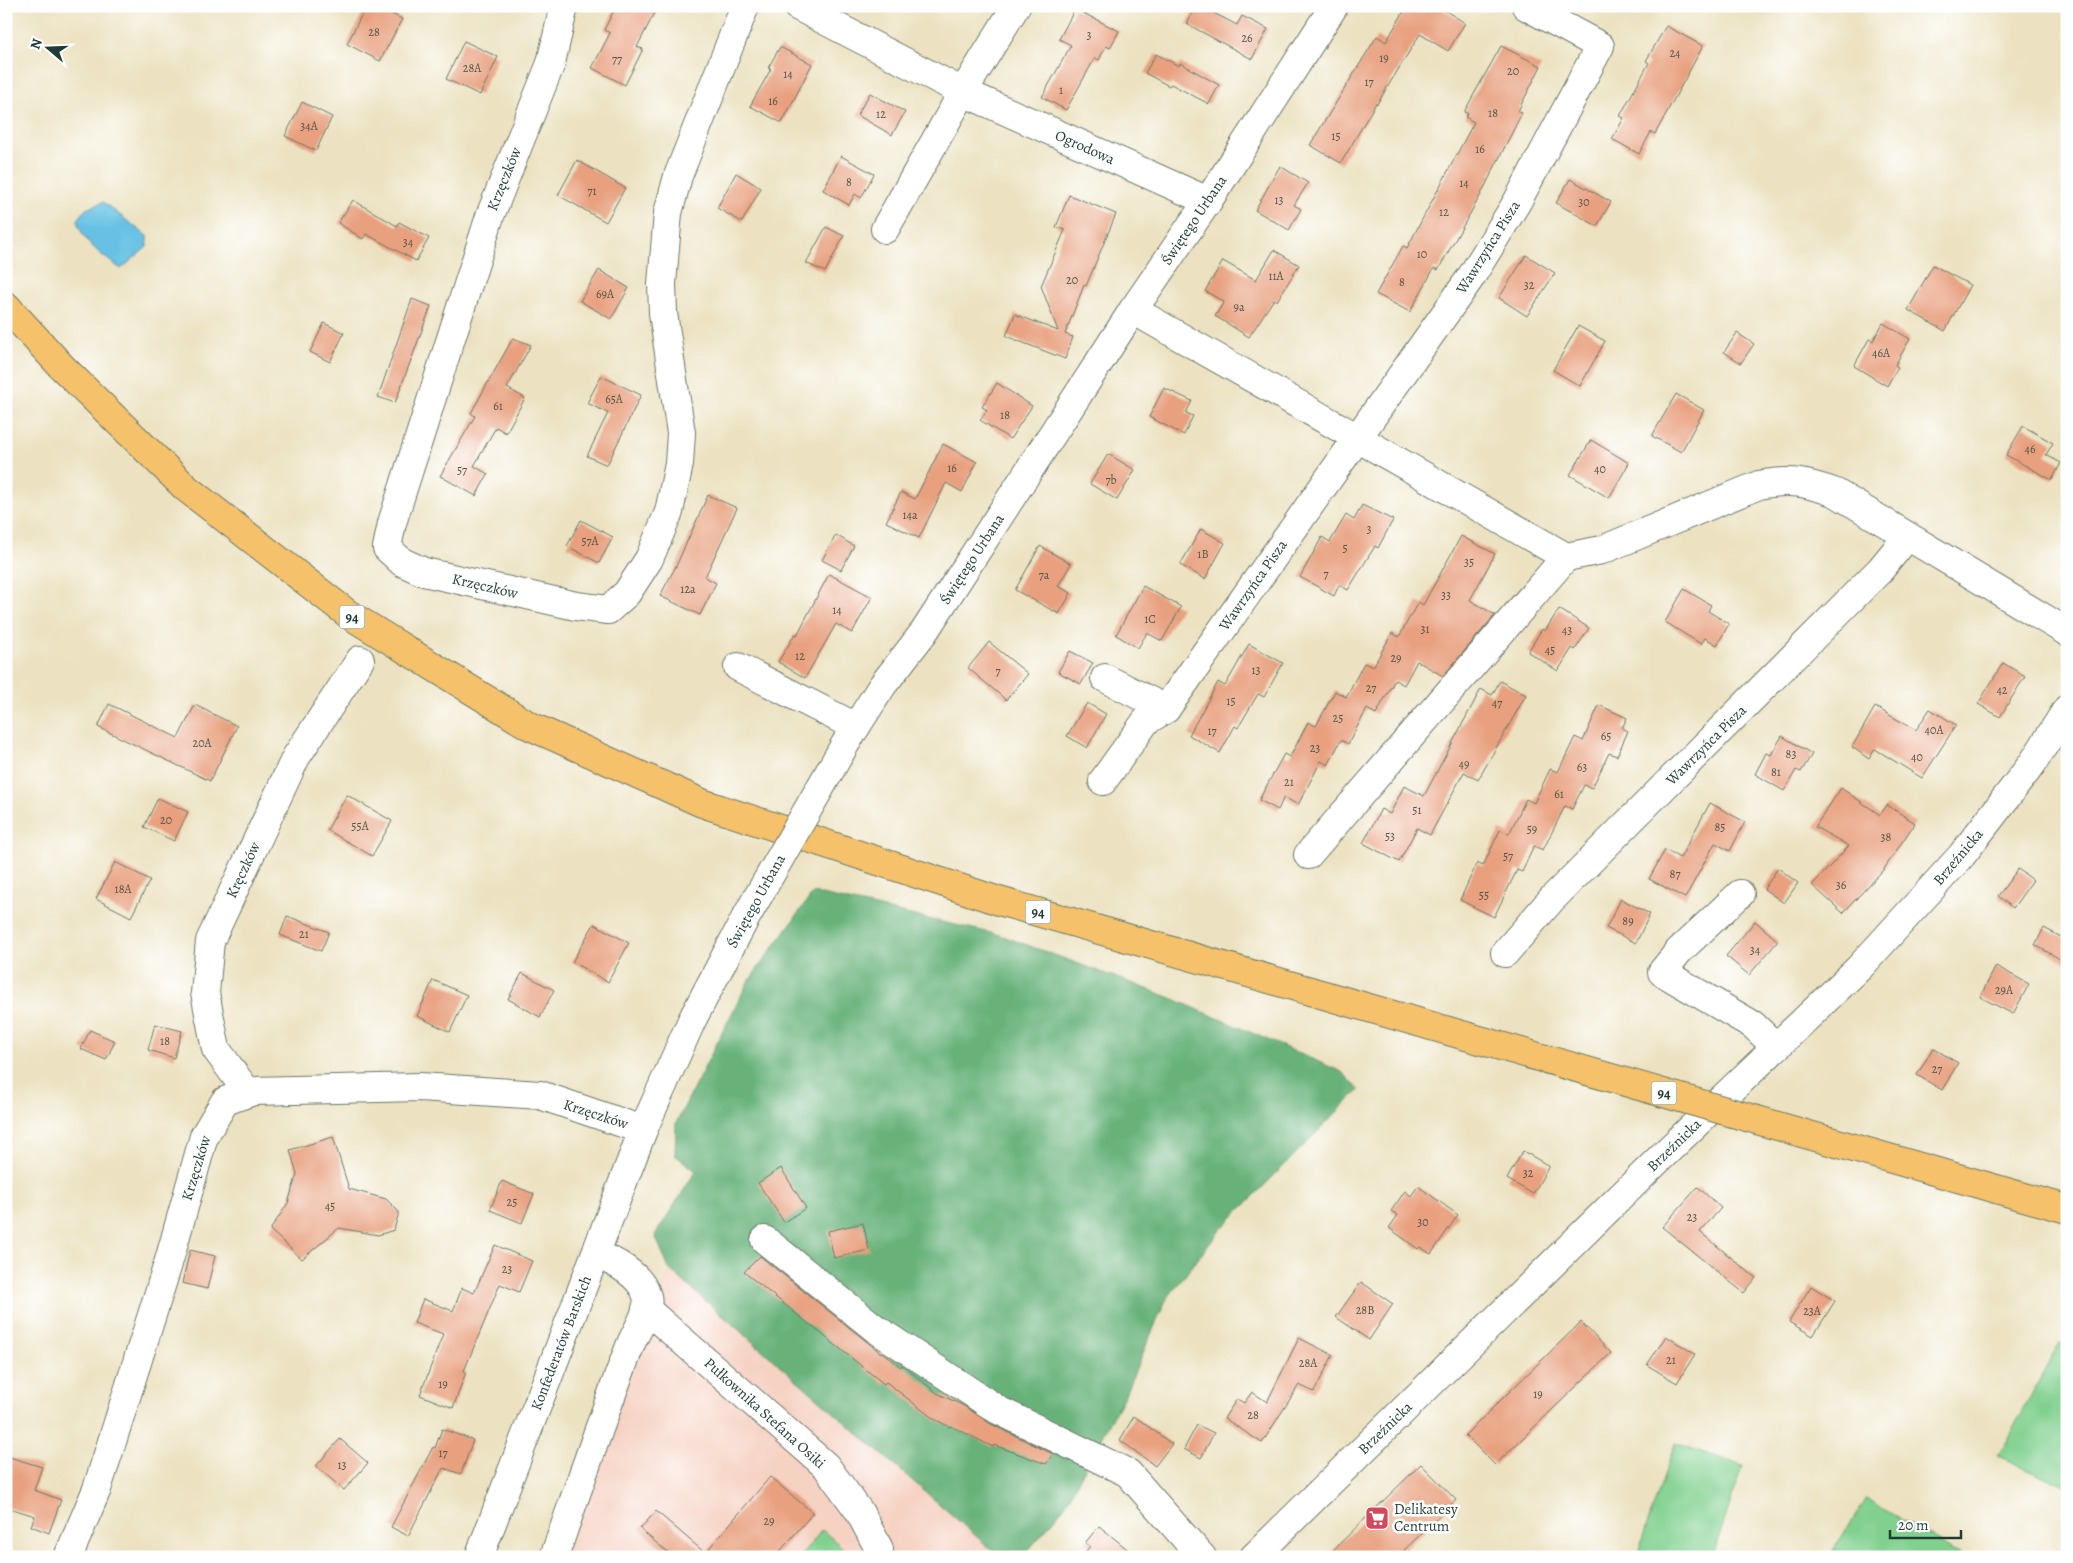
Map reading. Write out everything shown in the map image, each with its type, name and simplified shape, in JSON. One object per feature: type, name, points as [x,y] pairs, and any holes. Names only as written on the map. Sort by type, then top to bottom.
[{"type":"main road","name":"94","points":[[6,306],[62,367],[186,488],[348,614],[528,725],[702,803],[999,901],[2067,1210]]},
{"type":"street","name":"Krzęczków","points":[[564,6],[551,63],[490,216],[392,524],[387,548],[402,562],[424,572],[576,606],[608,610],[627,593],[649,559],[669,512],[679,464],[681,433],[663,313],[664,253],[668,213],[678,176],[715,87],[745,6]]},
{"type":"street","name":"Ogrodowa","points":[[797,6],[963,92],[1208,201]]},
{"type":"street","points":[[885,229],[963,92],[1016,6]]},
{"type":"street","name":"Świętego Urbana","points":[[643,1130],[692,1020],[745,919],[851,734],[882,686],[924,632],[1133,310],[1208,201],[1334,6]]},
{"type":"street","name":"Wawrzyńca Pisza","points":[[1166,709],[1471,276],[1517,202],[1600,46],[1526,6]]},
{"type":"street","points":[[1133,310],[1566,557]]},
{"type":"street","points":[[1308,855],[1566,557],[1602,550],[1759,485],[1783,480],[1808,482],[1836,492],[1907,537],[2067,632]]},
{"type":"street","name":"Wawrzyńca Pisza","points":[[1505,953],[1552,898],[1880,570],[1907,537]]},
{"type":"street","name":"Kręczków","points":[[248,1093],[216,1049],[205,993],[210,942],[296,757],[360,660]]},
{"type":"street","points":[[738,667],[851,734]]},
{"type":"street","points":[[1105,678],[1166,709]]},
{"type":"street","points":[[1103,781],[1146,721],[1166,709]]},
{"type":"street","name":"Brzeźnicka","points":[[1254,1557],[1860,967],[1962,855],[2032,764],[2067,709]]},
{"type":"street","points":[[1740,894],[1679,951],[1662,972],[1753,1025],[1776,1047]]},
{"type":"street","name":"Krzęczków","points":[[68,1557],[97,1489],[168,1264],[204,1136],[224,1101],[248,1093],[420,1087],[540,1095],[643,1130]]},
{"type":"street","name":"Konfederatów Barskich","points":[[479,1557],[643,1130]]},
{"type":"street","points":[[765,1240],[876,1329],[998,1410],[1128,1473],[1202,1557]]},
{"type":"street","points":[[554,1557],[630,1344],[646,1309],[647,1296],[632,1274],[616,1262],[596,1254]]},
{"type":"street","name":"Pułkownika Stefana Osiki","points":[[646,1309],[826,1466],[859,1511],[879,1549],[879,1557]]},
{"type":"shaded area","points":[[669,1269],[948,1513],[1000,1557],[561,1557]]},
{"type":"green space","points":[[813,893],[1000,935],[1169,997],[1342,1072],[1359,1090],[1221,1229],[1166,1300],[1125,1394],[1064,1507],[1023,1557],[1000,1557],[669,1269],[655,1235],[696,1171],[675,1155],[676,1123],[748,982]]},
{"type":"green space","points":[[2060,1342],[2067,1344],[2067,1487],[1998,1456]]},
{"type":"green space","points":[[1675,1443],[1743,1466],[1712,1557],[1643,1557],[1637,1555]]},
{"type":"green space","points":[[1866,1498],[1966,1557],[1829,1557]]},
{"type":"green space","points":[[822,1530],[854,1557],[800,1557]]},
{"type":"water","points":[[103,202],[147,236],[147,247],[121,269],[89,243],[77,221],[86,209]]},
{"type":"building","points":[[366,6],[376,6],[402,19],[380,61],[347,44]]},
{"type":"building","points":[[616,6],[658,6],[637,47],[643,49],[625,85],[592,68],[610,33],[604,30]]},
{"type":"building","points":[[1196,6],[1200,6],[1237,25],[1242,16],[1268,29],[1252,59],[1187,24]]},
{"type":"building","points":[[1407,6],[1438,6],[1465,23],[1448,51],[1420,34],[1341,163],[1310,145],[1377,36],[1386,42]]},
{"type":"building","points":[[1075,9],[1119,31],[1110,48],[1106,46],[1099,60],[1095,58],[1066,110],[1042,97],[1071,45],[1059,39]]},
{"type":"building","points":[[1666,26],[1703,46],[1655,134],[1651,132],[1639,154],[1612,139],[1624,118],[1620,116],[1649,63],[1646,61]]},
{"type":"building","points":[[464,41],[498,57],[480,95],[446,79]]},
{"type":"building","points":[[1501,46],[1541,66],[1518,111],[1522,113],[1480,196],[1438,270],[1434,268],[1410,312],[1376,294],[1403,246],[1407,248],[1474,122],[1465,117],[1468,114],[1464,112]]},
{"type":"building","points":[[780,47],[812,64],[782,123],[750,106],[771,69],[768,68]]},
{"type":"building","points":[[1156,54],[1179,66],[1180,63],[1219,85],[1209,104],[1145,73]]},
{"type":"building","points":[[870,93],[905,112],[892,135],[857,115]]},
{"type":"building","points":[[302,102],[332,117],[316,151],[285,136]]},
{"type":"building","points":[[841,156],[874,174],[861,198],[855,194],[849,205],[823,190]]},
{"type":"building","points":[[577,160],[625,188],[606,222],[558,195]]},
{"type":"building","points":[[1280,166],[1308,183],[1294,205],[1301,209],[1289,230],[1255,210]]},
{"type":"building","points":[[736,173],[761,188],[742,222],[717,208]]},
{"type":"building","points":[[1570,179],[1611,202],[1597,226],[1556,203]]},
{"type":"building","points":[[1069,195],[1116,214],[1086,286],[1084,285],[1065,334],[1073,337],[1065,359],[1006,336],[1015,314],[1058,331],[1041,286],[1065,230],[1056,227]]},
{"type":"building","points":[[353,200],[397,226],[399,222],[429,238],[416,261],[366,234],[363,239],[338,223]]},
{"type":"building","points":[[826,227],[844,236],[825,272],[806,263]]},
{"type":"building","points":[[1274,250],[1299,265],[1277,301],[1274,299],[1249,337],[1215,316],[1224,302],[1205,291],[1223,261],[1256,280]]},
{"type":"building","points":[[1526,255],[1555,273],[1527,316],[1499,298]]},
{"type":"building","points":[[1933,265],[1970,285],[1945,331],[1908,310]]},
{"type":"building","points":[[599,270],[629,288],[611,319],[580,301]]},
{"type":"building","points":[[412,299],[431,306],[395,403],[378,397]]},
{"type":"building","points":[[324,323],[344,333],[330,362],[310,352]]},
{"type":"building","points":[[1883,323],[1910,339],[1895,365],[1898,367],[1887,386],[1854,366],[1869,339],[1873,341]]},
{"type":"building","points":[[1578,326],[1605,341],[1580,386],[1553,370]]},
{"type":"building","points":[[1737,333],[1754,344],[1741,363],[1724,352]]},
{"type":"building","points":[[513,338],[531,345],[507,388],[525,398],[506,433],[496,427],[474,466],[488,474],[476,496],[440,476],[475,416],[471,413]]},
{"type":"building","points":[[601,376],[641,395],[607,465],[587,456],[608,413],[587,403]]},
{"type":"building","points":[[997,383],[1032,406],[1010,439],[980,420],[987,410],[982,407]]},
{"type":"building","points":[[1164,388],[1192,401],[1186,413],[1193,416],[1184,435],[1149,417]]},
{"type":"building","points":[[1676,394],[1704,410],[1681,452],[1652,436]]},
{"type":"building","points":[[2023,426],[2053,443],[2046,455],[2061,463],[2052,480],[2006,455]]},
{"type":"building","points":[[1591,440],[1629,463],[1609,498],[1570,475]]},
{"type":"building","points":[[943,444],[977,462],[962,492],[946,483],[919,538],[886,522],[901,492],[915,499]]},
{"type":"building","points":[[1108,454],[1135,470],[1117,500],[1090,484]]},
{"type":"building","points":[[708,495],[737,508],[705,577],[716,583],[700,615],[660,596],[677,564]]},
{"type":"building","points":[[1362,505],[1393,520],[1378,548],[1375,546],[1348,590],[1339,585],[1334,596],[1300,577],[1322,537],[1330,542],[1346,515],[1354,520]]},
{"type":"building","points":[[581,520],[613,537],[599,563],[567,546]]},
{"type":"building","points":[[1201,529],[1225,543],[1205,579],[1180,565]]},
{"type":"building","points":[[836,535],[854,546],[841,570],[822,560]]},
{"type":"building","points":[[1461,536],[1495,554],[1470,600],[1495,615],[1443,676],[1417,661],[1404,685],[1395,680],[1376,714],[1367,709],[1348,744],[1341,740],[1328,765],[1321,761],[1298,805],[1284,797],[1278,810],[1259,800],[1284,754],[1290,757],[1308,722],[1316,726],[1335,691],[1346,697],[1364,663],[1373,667],[1392,633],[1399,637],[1418,602],[1423,605]]},
{"type":"building","points":[[1040,546],[1071,564],[1058,586],[1071,593],[1059,614],[1015,590]]},
{"type":"building","points":[[829,574],[872,597],[852,633],[836,624],[805,678],[778,662],[795,634],[797,635]]},
{"type":"building","points":[[1143,586],[1181,607],[1162,641],[1147,633],[1138,648],[1116,635]]},
{"type":"building","points":[[1684,589],[1711,605],[1708,611],[1729,624],[1717,645],[1705,638],[1701,644],[1665,622]]},
{"type":"building","points":[[1559,609],[1589,628],[1575,650],[1572,648],[1558,671],[1528,652],[1542,629],[1545,631]]},
{"type":"building","points":[[989,642],[1028,674],[1006,700],[968,668]]},
{"type":"building","points":[[1249,644],[1283,663],[1264,697],[1258,694],[1238,728],[1235,726],[1220,753],[1189,735],[1218,682],[1225,686]]},
{"type":"building","points":[[1070,651],[1093,663],[1081,684],[1058,672]]},
{"type":"building","points":[[2003,663],[2025,676],[2000,717],[1978,704]]},
{"type":"building","points":[[1500,681],[1526,695],[1478,780],[1464,772],[1430,835],[1417,828],[1399,862],[1363,843],[1381,809],[1390,814],[1404,786],[1424,796],[1481,689],[1492,695]]},
{"type":"building","points":[[1087,703],[1106,714],[1087,748],[1067,736]]},
{"type":"building","points":[[109,704],[178,738],[195,705],[237,726],[210,781],[98,727]]},
{"type":"building","points":[[1599,705],[1627,718],[1622,728],[1628,731],[1617,756],[1609,753],[1592,788],[1584,785],[1572,809],[1565,806],[1543,850],[1534,846],[1522,872],[1517,870],[1494,917],[1460,900],[1477,863],[1483,866],[1500,830],[1509,834],[1526,799],[1534,803],[1550,769],[1558,772],[1575,737],[1583,741]]},
{"type":"building","points":[[1875,707],[1916,730],[1930,709],[1956,725],[1922,778],[1875,749],[1869,759],[1852,747]]},
{"type":"building","points":[[1782,736],[1812,754],[1801,772],[1796,770],[1784,791],[1755,774],[1766,753],[1771,755]]},
{"type":"building","points":[[1841,788],[1880,815],[1887,805],[1915,823],[1884,869],[1843,913],[1812,885],[1849,846],[1815,827]]},
{"type":"building","points":[[347,795],[392,821],[372,856],[327,830]]},
{"type":"building","points":[[158,798],[188,812],[174,841],[144,827]]},
{"type":"building","points":[[1710,803],[1745,822],[1730,851],[1715,843],[1685,898],[1649,879],[1665,850],[1680,858]]},
{"type":"building","points":[[115,862],[150,880],[131,917],[96,899]]},
{"type":"building","points":[[1778,868],[1798,883],[1784,903],[1764,889]]},
{"type":"building","points":[[2018,869],[2033,880],[2013,908],[1998,896]]},
{"type":"building","points":[[1621,899],[1650,914],[1636,943],[1606,928]]},
{"type":"building","points":[[287,916],[329,932],[321,951],[280,935]]},
{"type":"building","points":[[1755,921],[1778,941],[1749,975],[1726,956]]},
{"type":"building","points":[[594,924],[629,943],[608,982],[572,962]]},
{"type":"building","points":[[2044,928],[2067,940],[2067,963],[2035,945]]},
{"type":"building","points":[[1996,966],[2029,984],[2013,1014],[1980,997]]},
{"type":"building","points":[[522,973],[554,990],[540,1017],[508,999]]},
{"type":"building","points":[[433,980],[467,995],[450,1032],[417,1016]]},
{"type":"building","points":[[155,1024],[182,1031],[174,1058],[148,1050]]},
{"type":"building","points":[[90,1030],[115,1041],[106,1060],[81,1049]]},
{"type":"building","points":[[1933,1048],[1958,1063],[1942,1090],[1917,1075]]},
{"type":"building","points":[[333,1137],[349,1189],[386,1199],[399,1212],[394,1230],[378,1235],[339,1228],[302,1259],[270,1230],[288,1203],[297,1174],[290,1150]]},
{"type":"building","points":[[1523,1151],[1549,1166],[1533,1194],[1507,1179]]},
{"type":"building","points":[[781,1168],[806,1208],[784,1222],[758,1183]]},
{"type":"building","points":[[502,1181],[534,1194],[522,1223],[490,1210]]},
{"type":"building","points":[[1418,1186],[1458,1215],[1431,1254],[1420,1247],[1418,1249],[1389,1228],[1398,1215],[1391,1211],[1405,1191],[1411,1196]]},
{"type":"building","points":[[1698,1187],[1721,1208],[1700,1232],[1756,1278],[1744,1293],[1662,1227]]},
{"type":"building","points":[[863,1223],[869,1250],[834,1258],[828,1231]]},
{"type":"building","points":[[495,1245],[532,1261],[519,1292],[500,1284],[464,1371],[466,1372],[453,1408],[420,1395],[443,1334],[414,1323],[423,1299],[453,1311],[462,1288],[474,1293]]},
{"type":"building","points":[[190,1250],[215,1256],[207,1289],[182,1283]]},
{"type":"building","points":[[760,1256],[881,1353],[901,1367],[902,1365],[937,1393],[964,1406],[991,1424],[1053,1454],[1046,1464],[994,1445],[993,1447],[950,1427],[934,1419],[886,1382],[884,1384],[744,1272]]},
{"type":"building","points":[[1361,1282],[1393,1304],[1369,1340],[1336,1317]]},
{"type":"building","points":[[1811,1286],[1835,1301],[1813,1336],[1789,1322]]},
{"type":"building","points":[[1581,1322],[1611,1353],[1495,1465],[1465,1435]]},
{"type":"building","points":[[1666,1336],[1695,1354],[1677,1383],[1647,1365]]},
{"type":"building","points":[[1299,1338],[1333,1355],[1314,1392],[1299,1385],[1262,1443],[1224,1418],[1237,1399],[1244,1403],[1252,1392],[1267,1402]]},
{"type":"building","points":[[1134,1416],[1172,1444],[1155,1466],[1120,1440]]},
{"type":"building","points":[[1197,1425],[1214,1433],[1201,1458],[1184,1449]]},
{"type":"building","points":[[442,1429],[473,1440],[461,1474],[443,1468],[408,1536],[391,1527],[433,1447],[435,1448]]},
{"type":"building","points":[[340,1439],[368,1463],[344,1490],[316,1466]]},
{"type":"building","points":[[6,1456],[42,1467],[34,1490],[61,1500],[49,1533],[31,1526],[35,1516],[6,1507]]},
{"type":"building","points":[[1421,1464],[1456,1500],[1397,1557],[1326,1557]]},
{"type":"building","points":[[770,1477],[813,1513],[775,1557],[673,1557],[640,1529],[656,1511],[705,1553]]},
{"type":"building","points":[[1099,1526],[1137,1557],[1081,1557],[1090,1546],[1085,1543]]},
{"type":"place","name":"Delikatesy Centrum","points":[[1377,1518]]}]
